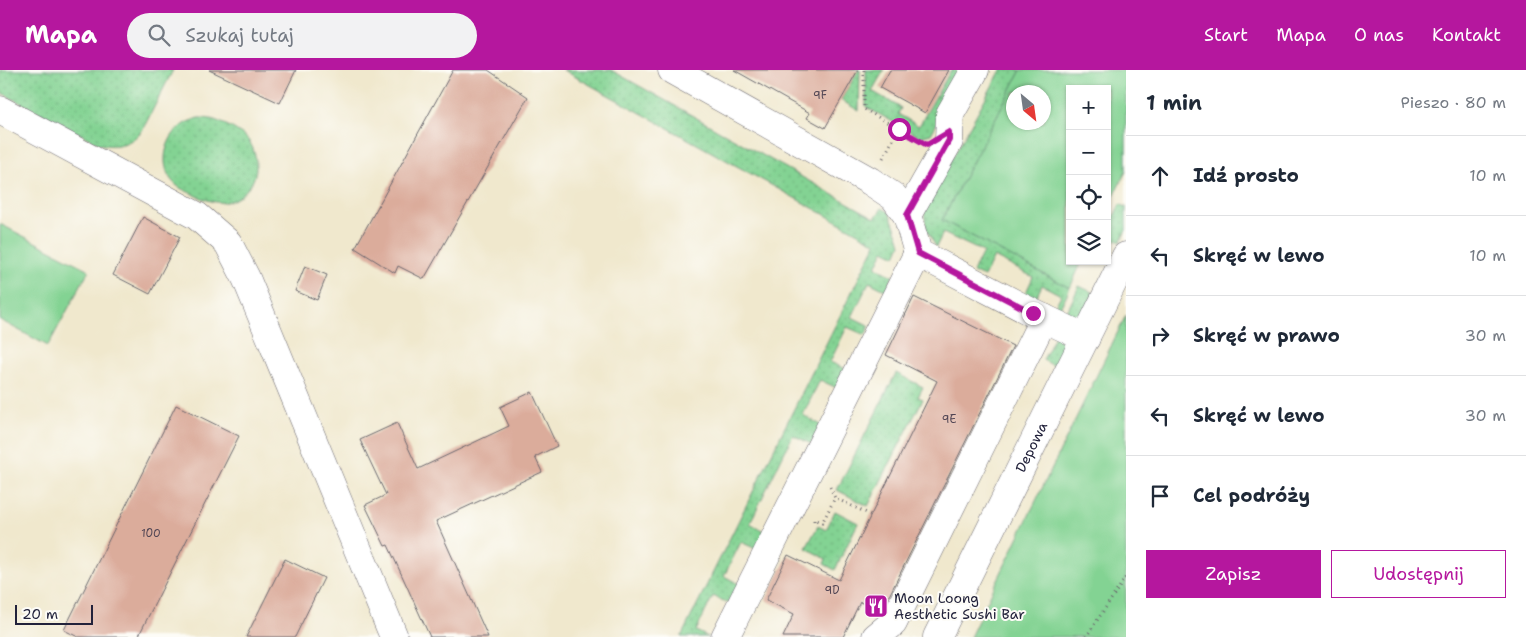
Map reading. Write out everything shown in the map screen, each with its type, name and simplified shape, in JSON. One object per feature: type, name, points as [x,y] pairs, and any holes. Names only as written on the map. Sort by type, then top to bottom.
[{"type":"street","points":[[672,70],[870,181],[894,197],[907,215],[918,253],[725,637]]},
{"type":"street","points":[[907,215],[949,140],[950,114],[975,70]]},
{"type":"street","points":[[0,110],[198,216],[228,243],[246,278],[394,637]]},
{"type":"street","points":[[918,253],[1086,338]]},
{"type":"street","name":"Depowa","points":[[937,637],[1126,256]]},
{"type":"street","points":[[876,637],[893,622],[1044,318]]},
{"type":"path","points":[[864,70],[864,109],[927,145],[949,132]]},
{"type":"path","points":[[881,162],[899,129]]},
{"type":"path","points":[[814,519],[822,523],[835,498],[871,515]]},
{"type":"path","points":[[1086,637],[1126,577]]},
{"type":"green space","points":[[0,70],[173,70],[139,134],[124,144],[112,145],[99,144],[0,92]]},
{"type":"green space","points":[[563,70],[611,70],[875,218],[882,208],[889,212],[901,244],[896,256],[884,250],[876,267],[893,276],[887,291],[869,282],[852,317],[870,326],[865,335],[847,327],[830,362],[848,370],[839,389],[820,380],[803,415],[821,425],[811,444],[793,435],[750,523],[767,533],[758,550],[741,542],[724,576],[741,585],[732,605],[713,596],[696,631],[708,637],[681,637],[876,243]]},
{"type":"green space","points":[[858,70],[860,70],[859,111],[841,100]]},
{"type":"green space","points":[[866,70],[884,70],[872,91],[901,108],[898,114],[919,126],[951,70],[967,70],[931,134],[920,137],[866,107]]},
{"type":"green space","points":[[1001,70],[1021,70],[1013,85],[1006,85],[1006,98],[942,220],[1070,288],[1059,310],[1053,310],[1061,295],[1042,285],[1034,302],[1024,297],[1033,277],[994,257],[984,277],[973,272],[983,252],[943,233],[936,247],[926,228],[924,209]]},
{"type":"green space","points":[[1021,70],[1126,70],[1126,171],[1111,202],[1111,85],[1066,85],[1066,265],[1080,265],[1070,288],[942,220],[1006,98],[1006,130],[1051,130],[1051,85],[1013,85]]},
{"type":"green space","points":[[198,118],[207,118],[231,127],[242,134],[252,146],[256,158],[256,170],[249,187],[235,199],[222,202],[207,200],[182,189],[170,178],[165,164],[166,148],[169,141],[178,129]]},
{"type":"green space","points":[[1120,204],[1126,207],[1126,230],[1120,242],[1111,237],[1111,223]]},
{"type":"green space","points":[[0,224],[89,270],[48,346],[0,320]]},
{"type":"green space","points":[[1079,286],[1094,293],[1087,308],[1081,315],[1065,316]]},
{"type":"green space","points":[[1126,315],[1126,637],[970,637]]},
{"type":"green space","points":[[1056,334],[1064,347],[1063,358],[1058,368],[1043,360]]},
{"type":"green space","points":[[896,373],[923,387],[918,397],[923,399],[868,506],[837,490]]},
{"type":"green space","points":[[835,511],[858,523],[835,570],[824,564],[826,559],[806,548],[818,526],[826,530]]},
{"type":"building","points":[[209,70],[296,70],[280,103]]},
{"type":"building","points":[[453,70],[488,70],[528,97],[424,279],[398,266],[395,273],[355,248]]},
{"type":"building","points":[[734,70],[858,70],[825,128],[807,118],[810,113]]},
{"type":"building","points":[[890,70],[949,70],[925,113],[880,88]]},
{"type":"building","points":[[143,217],[180,237],[150,294],[113,275]]},
{"type":"building","points":[[305,266],[327,275],[317,300],[295,291]]},
{"type":"building","points":[[914,297],[1013,346],[881,612],[860,602],[843,637],[783,637],[794,614],[766,600],[788,555],[839,580],[937,381],[886,355]]},
{"type":"building","points":[[532,392],[557,446],[535,457],[542,472],[436,521],[488,637],[430,637],[388,545],[385,546],[365,505],[386,495],[360,440],[397,423],[418,469],[509,426],[500,407]]},
{"type":"building","points":[[176,405],[239,436],[138,637],[78,637],[64,630]]},
{"type":"building","points":[[285,559],[324,578],[295,637],[246,637]]},
{"type":"place","name":"Moon Loong Aesthetic Sushi Bar","points":[[876,606]]},
{"type":"route","points":[[899,129],[927,145],[949,132],[949,140],[907,215],[918,253],[1033,313]]}]
